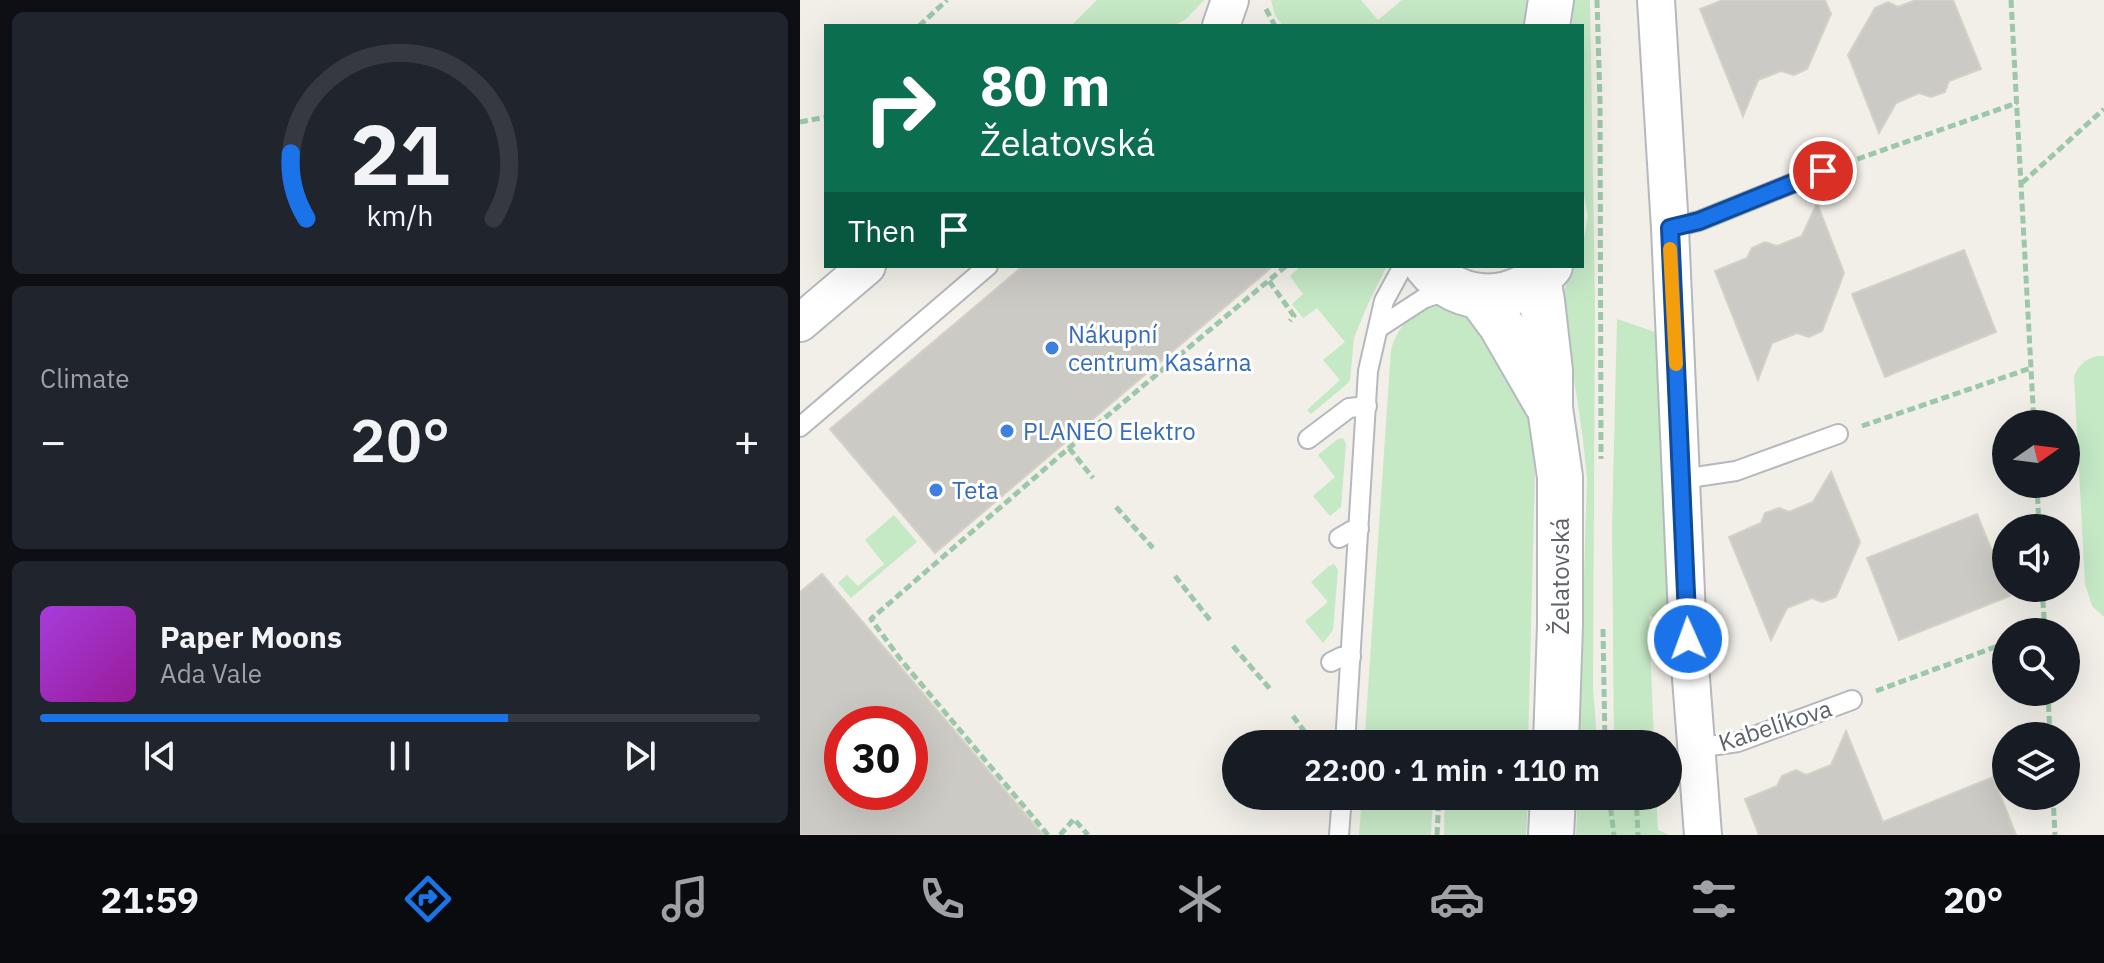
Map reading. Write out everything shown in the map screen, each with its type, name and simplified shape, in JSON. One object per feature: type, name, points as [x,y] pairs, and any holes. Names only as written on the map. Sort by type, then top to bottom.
[{"type":"main road","points":[[1547,24],[1551,0]]},
{"type":"main road","name":"Želatovská","points":[[1453,284],[1505,295],[1522,289],[1544,272]]},
{"type":"main road","name":"Želatovská","points":[[1544,272],[1542,301],[1561,510],[1556,730]]},
{"type":"main road","name":"Želatovská","points":[[1453,284],[1501,325],[1550,408]]},
{"type":"main road","points":[[1551,835],[1552,810]]},
{"type":"street","points":[[1222,24],[1230,0]]},
{"type":"street","points":[[1656,0],[1670,228],[1688,639],[1703,835]]},
{"type":"street","points":[[800,323],[865,268]]},
{"type":"lane","points":[[1670,228],[1699,221],[1823,171]]},
{"type":"lane","points":[[800,427],[986,268]]},
{"type":"lane","points":[[1338,730],[1351,657],[1368,371],[1384,301],[1402,268]]},
{"type":"lane","points":[[1380,327],[1453,284]]},
{"type":"lane","points":[[1308,439],[1349,408],[1367,406]]},
{"type":"lane","points":[[1682,479],[1736,471],[1838,434]]},
{"type":"lane","points":[[1339,538],[1359,529]]},
{"type":"lane","points":[[1331,662],[1341,657],[1351,657]]},
{"type":"lane","name":"Kabelíkova","points":[[1696,748],[1738,742],[1852,700]]},
{"type":"lane","points":[[1339,835],[1341,810]]},
{"type":"path","points":[[921,24],[947,0]]},
{"type":"path","points":[[1597,0],[1601,474]]},
{"type":"path","points":[[2011,0],[2033,410]]},
{"type":"path","points":[[1264,1],[1274,24]]},
{"type":"path","points":[[1823,171],[2017,103]]},
{"type":"path","points":[[2021,184],[2104,109]]},
{"type":"path","points":[[800,122],[824,117]]},
{"type":"path","points":[[1048,835],[901,660],[871,619],[1284,268]]},
{"type":"path","points":[[1269,281],[1294,316],[1290,321]]},
{"type":"path","points":[[1838,434],[2031,368]]},
{"type":"path","points":[[1069,448],[1093,478]]},
{"type":"path","points":[[1116,507],[1153,548]]},
{"type":"path","points":[[1175,576],[1210,620]]},
{"type":"path","points":[[1603,617],[1605,730]]},
{"type":"path","points":[[1233,646],[1270,689]]},
{"type":"path","points":[[1852,700],[1992,648]]},
{"type":"path","points":[[1293,716],[1303,730]]},
{"type":"path","points":[[1437,835],[1438,810]]},
{"type":"path","points":[[1611,810],[1614,835]]},
{"type":"path","points":[[1637,810],[1638,835]]},
{"type":"path","points":[[2054,810],[2055,835]]},
{"type":"path","points":[[1060,835],[1074,819],[1088,835]]},
{"type":"green space","points":[[1097,0],[1204,0],[1185,20],[1176,24],[1073,24]]},
{"type":"green space","points":[[1271,0],[1361,0],[1378,20],[1402,0],[1529,0],[1524,24],[1282,24]]},
{"type":"green space","points":[[1574,0],[1590,0],[1595,303],[1593,687],[1596,730],[1579,730],[1587,479],[1563,306],[1571,271],[1573,268],[1584,268],[1588,216],[1584,196],[1584,24],[1572,24]]},
{"type":"green space","points":[[1299,268],[1386,268],[1354,338],[1350,380],[1311,414],[1307,410],[1340,380],[1323,360],[1345,342],[1317,308],[1303,318],[1292,304],[1303,294],[1290,276]]},
{"type":"green space","points":[[1437,306],[1451,306],[1469,314],[1522,401],[1530,426],[1535,472],[1528,730],[1365,730],[1391,350],[1402,327],[1420,312]]},
{"type":"green space","points":[[1617,319],[1658,333],[1670,627],[1649,615],[1653,730],[1614,730],[1612,528]]},
{"type":"green space","points":[[2104,356],[2104,617],[2092,606],[2085,584],[2080,410],[2076,410],[2074,376],[2078,368],[2090,359]]},
{"type":"green space","points":[[1343,438],[1346,444],[1341,507],[1330,516],[1313,496],[1335,477],[1318,455]]},
{"type":"green space","points":[[894,515],[917,542],[851,598],[838,583],[847,575],[858,586],[884,564],[865,540]]},
{"type":"green space","points":[[1334,564],[1338,570],[1333,630],[1323,643],[1305,621],[1328,602],[1311,582]]},
{"type":"green space","points":[[1361,810],[1432,810],[1431,835],[1359,835]]},
{"type":"green space","points":[[1445,810],[1527,810],[1526,835],[1444,835]]},
{"type":"green space","points":[[1577,810],[1657,810],[1658,830],[1669,835],[1576,835]]},
{"type":"building","points":[[1723,0],[1825,0],[1831,14],[1807,69],[1794,75],[1781,71],[1758,80],[1743,116],[1700,9]]},
{"type":"building","points":[[1916,0],[1953,0],[1981,69],[1949,81],[1945,92],[1931,97],[1919,93],[1896,103],[1879,133],[1848,55],[1875,8],[1888,2],[1898,7]]},
{"type":"building","points":[[1817,203],[1844,273],[1822,331],[1809,337],[1797,333],[1772,343],[1758,380],[1715,271],[1747,258],[1752,248],[1765,242],[1777,246],[1802,236]]},
{"type":"building","points":[[1964,250],[1996,332],[1885,377],[1852,294]]},
{"type":"building","name":"Nákupní centrum Kasárna","points":[[1021,268],[1271,268],[935,553],[830,429]]},
{"type":"building","points":[[1831,472],[1860,542],[1836,597],[1822,602],[1812,598],[1787,608],[1771,640],[1729,537],[1761,523],[1765,513],[1779,508],[1789,512],[1813,502]]},
{"type":"building","points":[[1977,514],[1992,551],[1992,602],[1995,602],[1899,640],[1867,558]]},
{"type":"building","points":[[822,574],[1043,835],[800,835],[800,592]]},
{"type":"building","points":[[1846,731],[1883,822],[1992,777],[1992,810],[2006,810],[2016,835],[1759,835],[1745,799],[1777,786],[1782,776],[1796,770],[1806,775],[1831,765]]},
{"type":"slow traffic","points":[[1670,249],[1676,364]]},
{"type":"place","name":"Nákupní centrum Kasárna","points":[[1052,348]]},
{"type":"place","name":"PLANEO Elektro","points":[[1007,431]]},
{"type":"place","name":"Teta","points":[[936,490]]},
{"type":"route","points":[[1688,639],[1670,228],[1699,221],[1823,171]]}]
